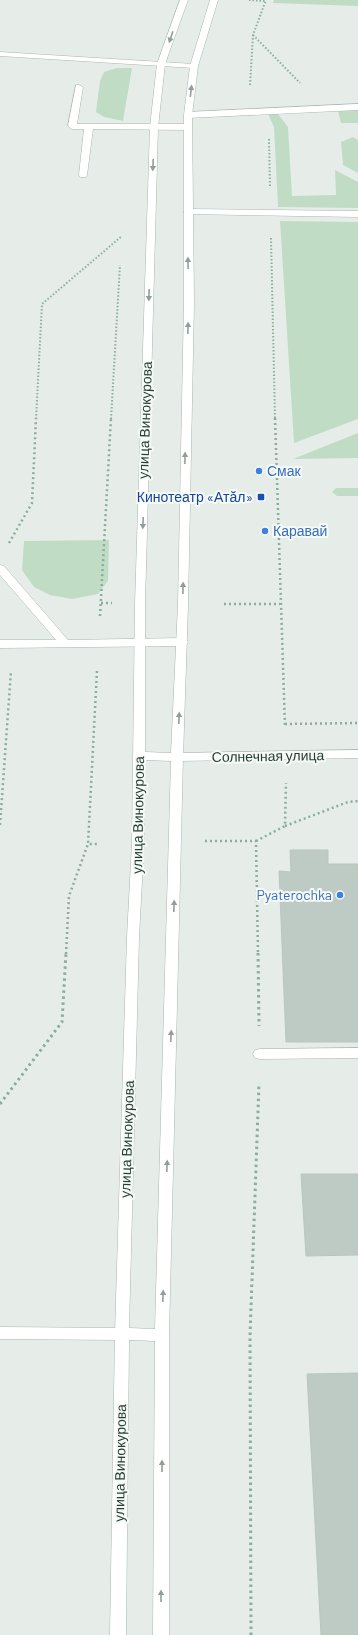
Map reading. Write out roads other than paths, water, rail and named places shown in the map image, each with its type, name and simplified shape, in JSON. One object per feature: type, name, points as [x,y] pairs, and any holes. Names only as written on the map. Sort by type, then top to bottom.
[{"type":"main road","name":"улица Винокурова","points":[[118,1635],[122,1334],[133,937],[138,843],[141,642],[140,604],[154,127],[161,64],[184,0]]},
{"type":"main road","points":[[161,1635],[162,1335],[177,757],[182,642],[189,302],[188,115],[194,66],[214,0]]},
{"type":"main road","points":[[0,54],[194,66]]},
{"type":"main road","points":[[78,86],[72,126],[188,127]]},
{"type":"main road","points":[[188,115],[358,107]]},
{"type":"main road","points":[[83,175],[89,126]]},
{"type":"main road","points":[[188,212],[358,214]]},
{"type":"main road","points":[[0,568],[65,643]]},
{"type":"main road","points":[[0,644],[182,642]]},
{"type":"main road","name":"Солнечная улица","points":[[139,756],[177,757],[358,754]]},
{"type":"main road","points":[[260,1054],[358,1053]]},
{"type":"main road","points":[[0,1333],[162,1335]]},
{"type":"place","name":"Смак","points":[[259,471]]},
{"type":"place","name":"Кинотеатр «Атӑл»","points":[[261,497]]},
{"type":"place","name":"Каравай","points":[[265,531]]},
{"type":"place","name":"Pyaterochka","points":[[340,895]]}]
